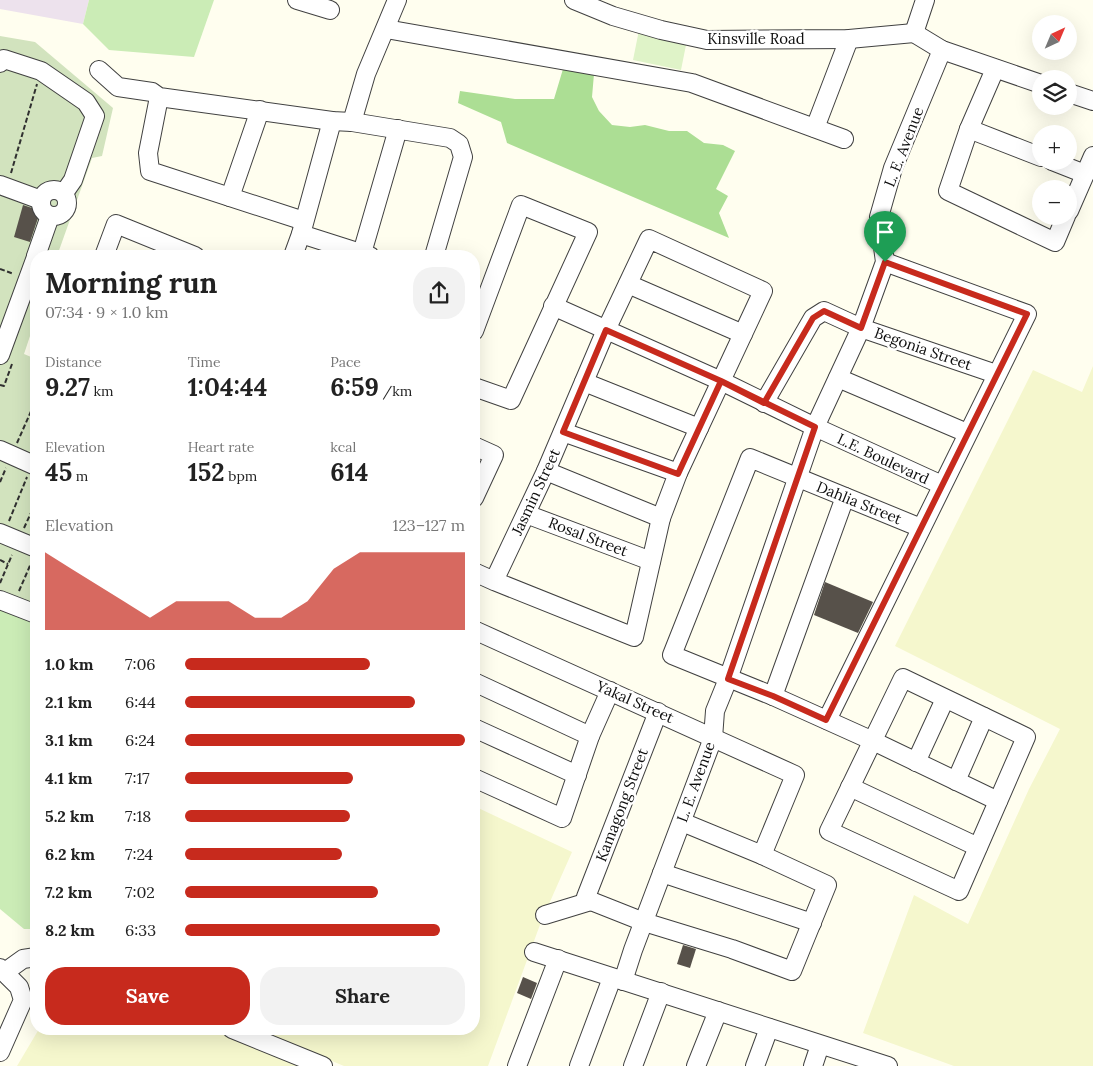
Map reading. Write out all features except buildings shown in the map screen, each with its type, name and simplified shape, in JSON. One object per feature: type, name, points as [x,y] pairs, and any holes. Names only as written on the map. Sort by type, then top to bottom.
[{"type":"street","points":[[298,0],[330,10]]},
{"type":"street","points":[[352,122],[366,74],[397,0]]},
{"type":"street","name":"Kinsville Road","points":[[574,0],[613,16],[661,30],[707,40],[849,39],[914,33]]},
{"type":"street","points":[[925,0],[914,33],[942,50],[1032,81]]},
{"type":"street","points":[[386,29],[692,83],[844,139]]},
{"type":"street","points":[[815,128],[849,39]]},
{"type":"street","name":"L. E. Avenue","points":[[579,1066],[644,922],[713,738],[715,711],[728,679],[815,427],[861,328],[885,262],[879,218],[893,168],[942,50]]},
{"type":"street","points":[[0,63],[4,60],[41,72],[86,102],[95,116],[73,180],[64,193]]},
{"type":"street","points":[[995,69],[969,129],[948,191],[1055,242],[1062,225]]},
{"type":"street","points":[[99,70],[118,87],[152,92],[159,97],[352,122],[450,138],[459,144],[463,157],[436,250]]},
{"type":"street","points":[[1077,95],[1093,100]]},
{"type":"street","points":[[159,97],[148,153],[150,171],[230,197],[354,250]]},
{"type":"street","points":[[230,197],[260,110]]},
{"type":"street","points":[[295,250],[332,120]]},
{"type":"street","points":[[367,250],[398,129]]},
{"type":"street","points":[[969,129],[1032,154]]},
{"type":"street","points":[[1077,192],[1093,156]]},
{"type":"street","points":[[1075,170],[1085,174]]},
{"type":"street","points":[[3,186],[41,200]]},
{"type":"street","points":[[50,190],[64,193],[68,206],[64,213],[58,216],[50,216],[45,213],[41,207],[41,200],[44,194],[50,190]]},
{"type":"street","points":[[480,315],[521,205],[588,232],[511,400],[480,389]]},
{"type":"street","points":[[38,250],[50,216]]},
{"type":"street","points":[[106,250],[116,224],[161,250]]},
{"type":"street","name":"Jasmin Street","points":[[494,581],[546,471],[606,330],[650,239],[764,290],[743,334]]},
{"type":"street","points":[[826,720],[1027,314],[885,262]]},
{"type":"street","points":[[0,355],[30,273]]},
{"type":"street","points":[[480,575],[634,637],[661,518],[678,474],[743,334],[628,284]]},
{"type":"street","name":"L.E. Boulevard","points":[[553,306],[721,381],[764,403],[942,485]]},
{"type":"street","name":"Begonia Street","points":[[764,403],[813,318],[824,311],[861,328],[996,374]]},
{"type":"street","points":[[838,378],[967,433]]},
{"type":"street","points":[[584,382],[699,428]]},
{"type":"street","points":[[563,432],[678,474]]},
{"type":"street","points":[[480,449],[494,455],[480,484]]},
{"type":"street","points":[[0,450],[30,464]]},
{"type":"street","name":"Dahlia Street","points":[[728,679],[672,655],[750,458],[921,528]]},
{"type":"street","points":[[546,471],[661,518]]},
{"type":"street","points":[[773,696],[845,497]]},
{"type":"street","name":"Rosal Street","points":[[526,514],[651,561]]},
{"type":"street","points":[[2,534],[30,552]]},
{"type":"street","points":[[8,598],[30,611]]},
{"type":"street","name":"Yakal Street","points":[[480,633],[658,712],[795,776],[762,855]]},
{"type":"street","points":[[902,678],[945,699],[1026,737],[959,891],[829,831],[902,678]]},
{"type":"street","points":[[728,679],[773,696],[873,741],[998,801]]},
{"type":"street","points":[[480,685],[590,736]]},
{"type":"street","points":[[480,781],[562,818],[590,736],[610,691]]},
{"type":"street","points":[[916,762],[945,699]]},
{"type":"street","name":"Kamagong Street","points":[[589,899],[658,712]]},
{"type":"street","points":[[956,781],[984,717]]},
{"type":"street","points":[[480,731],[577,775]]},
{"type":"street","points":[[850,787],[978,847]]},
{"type":"street","points":[[545,916],[589,899],[644,922],[732,949],[792,971],[827,885],[762,855],[682,822]]},
{"type":"street","points":[[662,873],[812,923]]},
{"type":"street","points":[[534,952],[888,1066]]},
{"type":"street","points":[[0,1052],[23,1000],[19,986],[2,970],[23,959],[30,958]]},
{"type":"street","points":[[517,1066],[558,959]]},
{"type":"street","points":[[633,1066],[661,992]]},
{"type":"street","points":[[696,1066],[718,1011]]},
{"type":"street","points":[[755,1066],[769,1028]]},
{"type":"street","points":[[247,1035],[323,1066]]},
{"type":"street","points":[[813,1066],[820,1045]]},
{"type":"path","points":[[3,186],[41,72]]},
{"type":"path","points":[[2,534],[30,474]]},
{"type":"path","points":[[0,560],[8,564]]},
{"type":"path","points":[[8,598],[30,561]]},
{"type":"shaded area","points":[[0,0],[89,0],[83,24],[0,9]]},
{"type":"green space","points":[[89,0],[214,0],[194,57],[109,50],[83,24]]},
{"type":"green space","points":[[639,30],[687,40],[681,70],[633,60]]},
{"type":"green space","points":[[0,36],[35,42],[113,108],[102,156],[92,158],[59,250],[30,250],[30,336],[24,354],[30,356],[30,608],[0,596]]},
{"type":"green space","points":[[563,69],[594,74],[592,97],[599,111],[612,125],[630,127],[645,125],[669,131],[687,131],[704,143],[723,145],[735,151],[716,189],[728,196],[719,213],[729,238],[507,143],[501,122],[458,103],[460,91],[515,99],[554,99]]},
{"type":"green space","points":[[1093,366],[1093,1066],[954,1066],[863,1033],[914,895],[968,924],[1029,789],[1060,729],[895,646],[1033,370],[1082,392]]},
{"type":"green space","points":[[0,607],[30,619],[30,929],[24,929],[0,909]]},
{"type":"green space","points":[[480,809],[572,852],[541,922],[488,1066],[344,1066],[269,1035],[480,1035]]},
{"type":"green space","points":[[35,1035],[232,1035],[309,1066],[17,1066]]},
{"type":"route","points":[[885,262],[861,328],[824,311],[813,318],[764,403],[721,381],[678,474],[563,432],[606,330],[721,381],[764,403],[815,427],[728,679],[773,696],[826,720],[1027,314],[885,262]]}]
